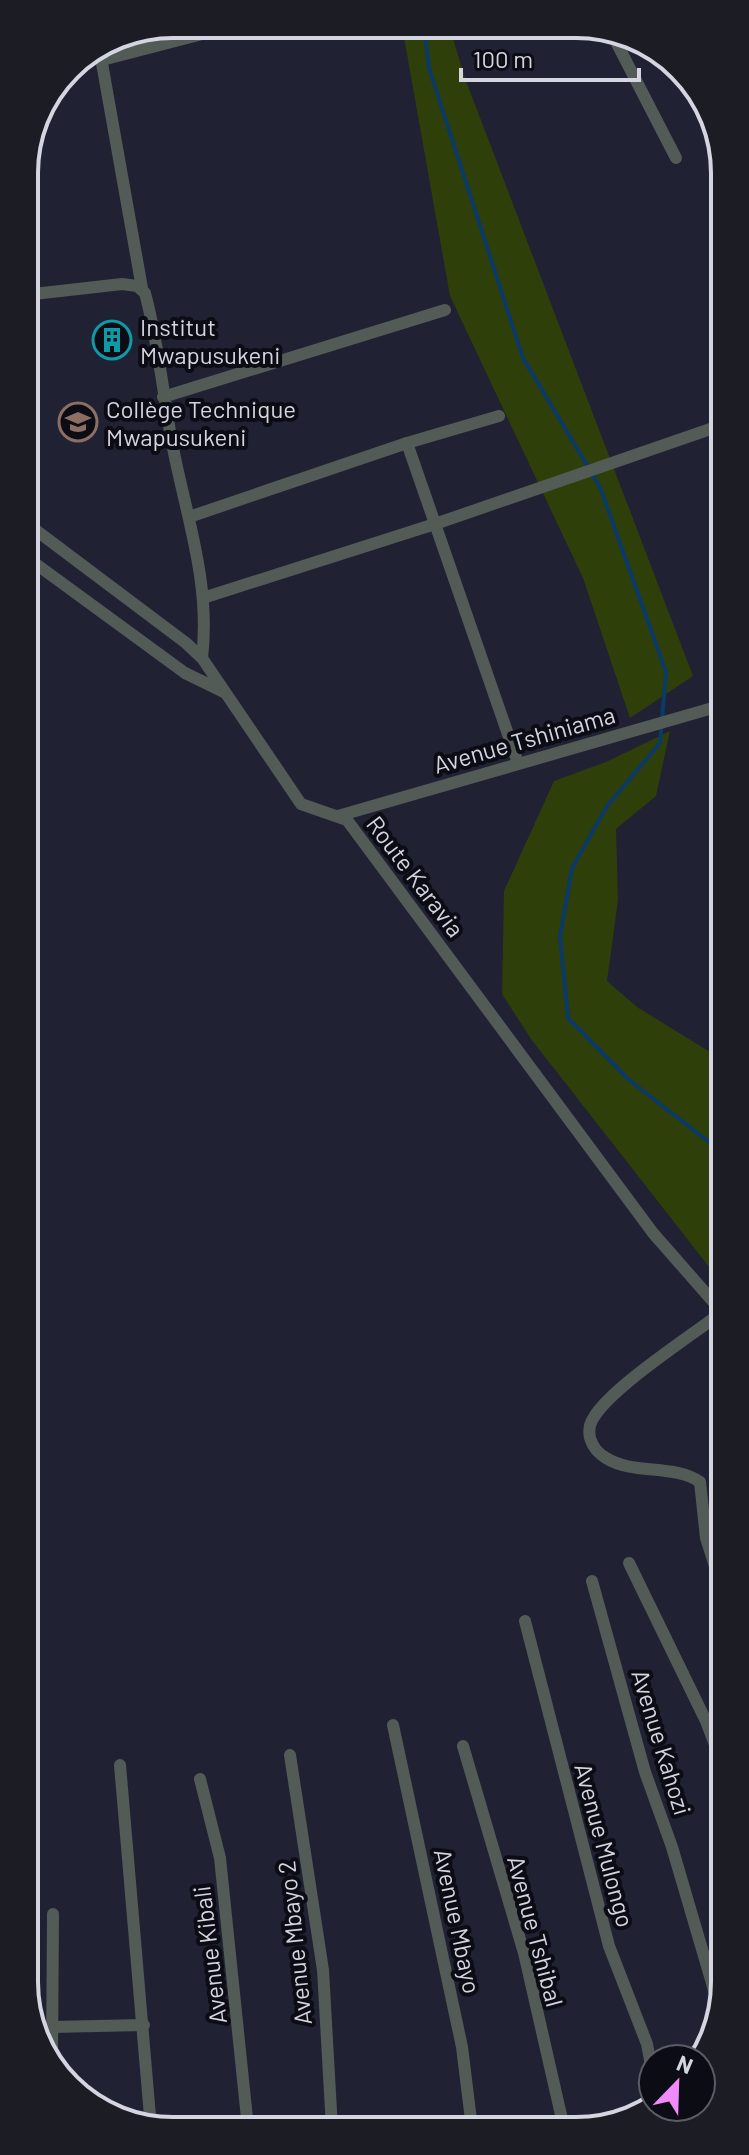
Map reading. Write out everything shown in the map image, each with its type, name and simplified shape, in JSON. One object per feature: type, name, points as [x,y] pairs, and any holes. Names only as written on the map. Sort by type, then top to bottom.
[{"type":"street","points":[[111,54],[180,38]]},
{"type":"street","points":[[618,45],[676,158]]},
{"type":"street","points":[[102,59],[163,397],[206,597],[202,658]]},
{"type":"street","points":[[38,294],[122,284],[142,288]]},
{"type":"street","points":[[163,397],[445,310]]},
{"type":"street","points":[[189,517],[407,443],[499,416]]},
{"type":"street","points":[[206,597],[435,524],[711,429]]},
{"type":"street","points":[[407,443],[518,763]]},
{"type":"street","name":"Route Karavia","points":[[38,532],[202,658],[301,804],[316,813],[347,820],[639,1215],[711,1299]]},
{"type":"street","points":[[38,566],[185,673],[224,692]]},
{"type":"street","name":"Avenue Tshiniama","points":[[337,816],[711,708]]},
{"type":"street","points":[[358,835],[359,817],[364,808]]},
{"type":"street","points":[[711,1322],[608,1400],[592,1419],[589,1435],[590,1444],[606,1459],[700,1482],[706,1538],[711,1554]]},
{"type":"street","points":[[629,1563],[711,1734]]},
{"type":"street","name":"Avenue Kahozi","points":[[592,1581],[645,1772],[672,1847],[711,1980]]},
{"type":"street","name":"Avenue Mulongo","points":[[525,1621],[609,1946],[647,2043]]},
{"type":"street","name":"Avenue Mbayo","points":[[393,1725],[459,2033],[470,2117]]},
{"type":"street","name":"Avenue Tshibal","points":[[463,1746],[524,1953],[561,2117]]},
{"type":"street","name":"Avenue Mbayo 2","points":[[290,1755],[323,1970],[331,2117]]},
{"type":"street","points":[[120,1765],[150,2114]]},
{"type":"street","name":"Avenue Kibali","points":[[200,1779],[220,1858],[247,2117]]},
{"type":"street","points":[[51,2040],[53,1914]]},
{"type":"street","points":[[51,2027],[144,2025]]},
{"type":"green space","points":[[404,38],[453,38],[466,81],[693,676],[630,718],[583,578],[450,296]]},
{"type":"green space","points":[[670,731],[656,796],[616,829],[618,900],[607,981],[637,1007],[711,1053],[711,1269],[531,1039],[502,994],[504,891],[554,781],[606,762]]},
{"type":"waterway","points":[[425,38],[429,68],[523,358],[600,487],[666,672],[660,743],[607,806],[572,868],[560,936],[568,1018],[628,1079],[711,1144]]},
{"type":"place","name":"Institut Mwapusukeni","points":[[112,340]]},
{"type":"place","name":"Collège Technique Mwapusukeni","points":[[78,422]]}]
